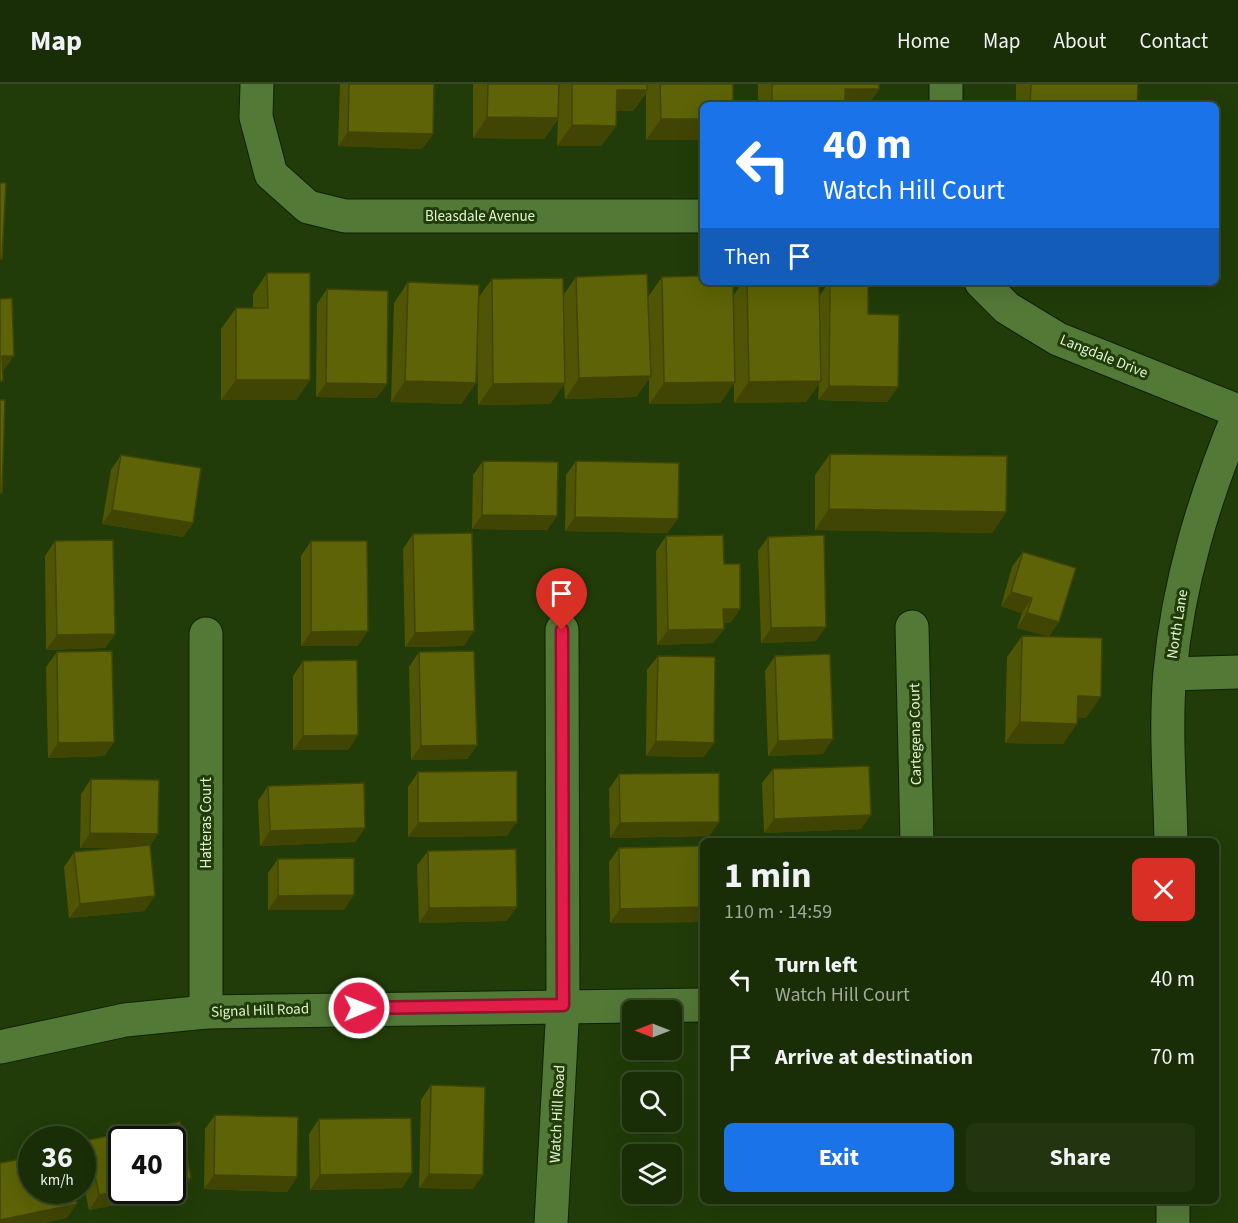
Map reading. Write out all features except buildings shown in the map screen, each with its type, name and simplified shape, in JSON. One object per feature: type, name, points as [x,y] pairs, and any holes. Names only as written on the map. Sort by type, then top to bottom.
[{"type":"street","name":"Bleasdale Avenue","points":[[257,84],[256,117],[271,174],[308,207],[345,216],[700,216]]},
{"type":"street","points":[[946,84],[946,102]]},
{"type":"street","name":"Langdale Drive","points":[[984,285],[1007,308],[1058,339],[1238,411]]},
{"type":"street","name":"North Lane","points":[[1171,838],[1170,674],[1180,596],[1198,522],[1238,417]]},
{"type":"street","name":"Cartegena Court","points":[[912,627],[917,838]]},
{"type":"street","name":"Watch Hill Road","points":[[551,1223],[563,1005],[562,630]]},
{"type":"street","name":"Hatteras Court","points":[[206,634],[206,1012]]},
{"type":"street","points":[[1170,674],[1238,672]]},
{"type":"street","name":"Signal Hill Road","points":[[0,1047],[125,1020],[206,1012],[563,1005],[700,1005]]},
{"type":"street","points":[[1173,1204],[1173,1223]]},
{"type":"route","points":[[359,1008],[563,1005],[562,630]]}]
